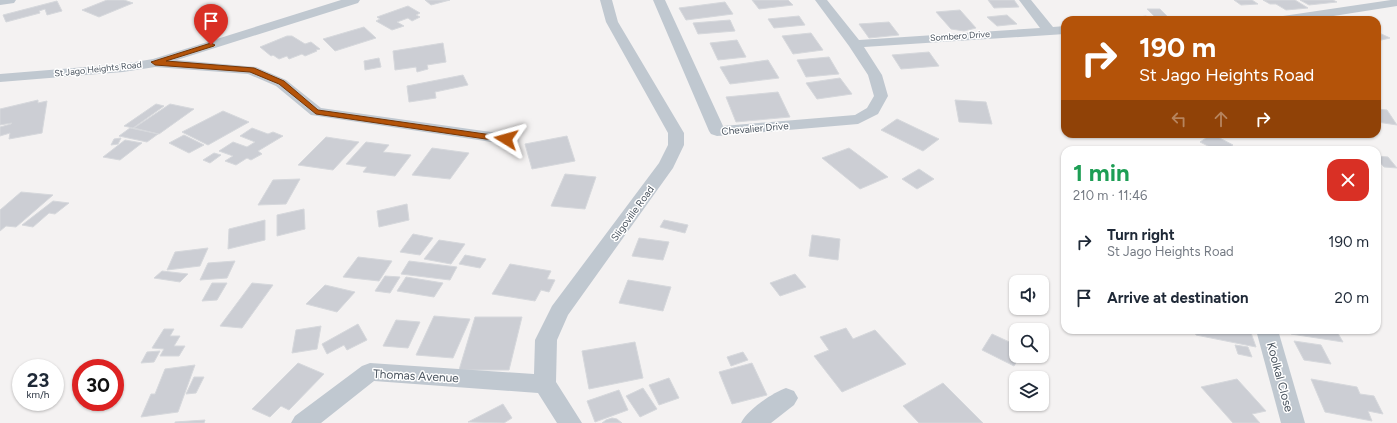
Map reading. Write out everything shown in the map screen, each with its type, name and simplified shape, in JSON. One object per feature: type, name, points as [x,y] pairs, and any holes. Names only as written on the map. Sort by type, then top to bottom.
[{"type":"street","points":[[0,1],[10,0]]},
{"type":"street","name":"St Jago Heights Road","points":[[0,78],[123,68],[155,62],[354,0]]},
{"type":"street","name":"Sligoville Road","points":[[545,384],[546,340],[559,312],[667,164],[676,145],[676,133],[612,22],[606,0]]},
{"type":"street","name":"Chevalier Drive","points":[[659,0],[717,131],[858,119],[873,111],[881,96],[875,75],[855,44]]},
{"type":"street","points":[[821,0],[855,44]]},
{"type":"street","points":[[1025,0],[1049,30]]},
{"type":"street","points":[[1309,16],[1395,2]]},
{"type":"street","name":"Sombero Drive","points":[[855,44],[1061,30]]},
{"type":"street","points":[[155,62],[251,70],[281,83],[316,112],[506,139]]},
{"type":"street","name":"Koolkal Close","points":[[1268,334],[1293,423]]},
{"type":"street","name":"Thomas Avenue","points":[[302,423],[370,372],[545,384]]},
{"type":"street","points":[[545,384],[570,423]]},
{"type":"street","points":[[752,423],[786,398]]},
{"type":"building","points":[[107,0],[124,0],[133,3],[99,17],[82,10]]},
{"type":"building","points":[[425,0],[450,0],[431,5]]},
{"type":"building","points":[[752,0],[788,0],[793,5],[759,9]]},
{"type":"building","points":[[988,0],[1014,0],[1019,7],[994,8]]},
{"type":"building","points":[[1234,0],[1252,0],[1258,4],[1241,5]]},
{"type":"building","points":[[1263,0],[1295,0],[1308,8],[1286,10],[1276,4],[1270,4]]},
{"type":"building","points":[[1300,0],[1333,0],[1337,2],[1309,5]]},
{"type":"building","points":[[57,1],[62,11],[47,15],[45,9],[39,11],[40,13],[6,22],[3,15]]},
{"type":"building","points":[[725,2],[733,14],[686,20],[679,8]]},
{"type":"building","points":[[408,6],[420,13],[416,15],[420,17],[412,21],[408,18],[397,22],[404,26],[392,30],[376,21],[380,19],[377,17]]},
{"type":"building","points":[[1147,9],[1160,9],[1167,16],[1154,16]]},
{"type":"building","points":[[960,10],[976,28],[964,31],[951,29],[936,12]]},
{"type":"building","points":[[1007,15],[1017,24],[997,26],[987,17]]},
{"type":"building","points":[[799,16],[805,25],[774,28],[768,19]]},
{"type":"building","points":[[730,20],[735,31],[698,34],[693,23]]},
{"type":"building","points":[[889,22],[899,35],[869,38],[859,24]]},
{"type":"building","points":[[364,27],[376,38],[335,51],[323,39]]},
{"type":"building","points":[[811,33],[823,50],[793,54],[782,36]]},
{"type":"building","points":[[1381,34],[1390,38],[1381,40]]},
{"type":"building","points":[[287,36],[292,36],[305,44],[311,42],[320,49],[305,56],[302,54],[289,59],[287,56],[279,59],[273,55],[271,56],[260,47]]},
{"type":"building","points":[[737,40],[746,57],[718,60],[710,43]]},
{"type":"building","points":[[443,43],[446,62],[427,65],[428,69],[417,72],[416,67],[395,70],[393,51]]},
{"type":"building","points":[[929,52],[939,66],[901,69],[892,55]]},
{"type":"building","points":[[829,57],[839,74],[806,77],[797,60]]},
{"type":"building","points":[[379,58],[381,67],[365,70],[364,61]]},
{"type":"building","points":[[768,60],[779,78],[730,84],[720,67]]},
{"type":"building","points":[[463,75],[468,85],[435,92],[436,98],[409,102],[407,86]]},
{"type":"building","points":[[840,78],[852,94],[817,99],[806,83]]},
{"type":"building","points":[[778,92],[790,117],[736,122],[726,97]]},
{"type":"building","points":[[38,100],[38,103],[47,101],[42,133],[9,139],[10,133],[0,136],[0,127],[12,123],[0,125],[0,109]]},
{"type":"building","points":[[955,100],[986,102],[992,124],[959,122]]},
{"type":"building","points":[[156,104],[164,106],[133,128],[124,126]]},
{"type":"building","points":[[170,104],[194,109],[159,134],[134,128]]},
{"type":"building","points":[[1381,109],[1387,110],[1397,125],[1381,123]]},
{"type":"building","points":[[223,111],[249,122],[208,145],[182,132]]},
{"type":"building","points":[[897,119],[939,139],[923,151],[881,130]]},
{"type":"building","points":[[130,128],[158,134],[147,142],[119,136]]},
{"type":"building","points":[[252,128],[268,134],[273,132],[283,136],[258,151],[262,154],[251,160],[247,158],[236,165],[225,161],[233,156],[219,151],[233,142],[247,147],[255,142],[240,136]]},
{"type":"building","points":[[184,135],[204,145],[189,153],[169,143]]},
{"type":"building","points":[[567,136],[575,161],[532,169],[525,144]]},
{"type":"building","points":[[326,137],[359,142],[333,170],[298,165]]},
{"type":"building","points":[[121,138],[118,144],[111,145],[114,139]]},
{"type":"building","points":[[1206,138],[1220,138],[1233,145],[1208,146],[1200,142]]},
{"type":"building","points":[[125,140],[142,143],[120,160],[103,157]]},
{"type":"building","points":[[366,142],[389,145],[383,152],[411,155],[395,176],[363,172],[367,167],[346,164]]},
{"type":"building","points":[[432,148],[469,153],[450,179],[412,175]]},
{"type":"building","points":[[849,148],[888,177],[860,189],[822,158]]},
{"type":"building","points":[[214,153],[221,155],[210,163],[203,160]]},
{"type":"building","points":[[1381,156],[1388,157],[1397,168],[1384,167],[1381,164]]},
{"type":"building","points":[[919,169],[934,179],[917,189],[902,179]]},
{"type":"building","points":[[565,174],[596,177],[585,209],[551,206]]},
{"type":"building","points":[[300,179],[286,204],[258,205],[273,180]]},
{"type":"building","points":[[21,192],[53,195],[16,227],[6,226],[0,231],[0,210]]},
{"type":"building","points":[[53,201],[69,203],[55,214],[49,213],[33,227],[22,225]]},
{"type":"building","points":[[407,204],[409,220],[379,227],[377,211]]},
{"type":"building","points":[[304,209],[305,229],[277,236],[277,215]]},
{"type":"building","points":[[265,220],[265,240],[228,249],[229,229]]},
{"type":"building","points":[[664,220],[688,225],[685,233],[660,227]]},
{"type":"building","points":[[413,234],[433,238],[420,255],[400,252]]},
{"type":"building","points":[[812,235],[840,239],[838,260],[809,256]]},
{"type":"building","points":[[639,238],[669,242],[663,260],[632,256]]},
{"type":"building","points":[[439,240],[465,244],[451,264],[424,259]]},
{"type":"building","points":[[208,248],[200,266],[167,270],[175,252]]},
{"type":"building","points":[[465,255],[486,259],[480,268],[459,264]]},
{"type":"building","points":[[358,257],[392,261],[379,281],[343,277]]},
{"type":"building","points":[[235,261],[227,278],[200,280],[208,263]]},
{"type":"building","points":[[409,261],[457,267],[450,280],[401,274]]},
{"type":"building","points":[[510,264],[551,271],[547,279],[555,280],[549,292],[541,290],[535,301],[492,294]]},
{"type":"building","points":[[162,271],[188,274],[180,282],[154,278]]},
{"type":"building","points":[[795,274],[806,287],[780,296],[770,283]]},
{"type":"building","points":[[385,276],[400,277],[390,293],[375,291]]},
{"type":"building","points":[[406,277],[443,283],[434,297],[397,291]]},
{"type":"building","points":[[628,280],[671,287],[663,311],[619,303]]},
{"type":"building","points":[[212,283],[227,283],[217,300],[202,301]]},
{"type":"building","points":[[252,283],[273,285],[242,328],[220,326]]},
{"type":"building","points":[[325,285],[355,292],[337,312],[306,304]]},
{"type":"building","points":[[434,316],[470,319],[453,358],[416,355]]},
{"type":"building","points":[[475,317],[522,317],[509,370],[459,370]]},
{"type":"building","points":[[396,320],[420,322],[408,348],[383,346]]},
{"type":"building","points":[[358,324],[367,340],[347,350],[344,345],[327,354],[322,344]]},
{"type":"building","points":[[321,326],[317,349],[292,353],[296,330]]},
{"type":"building","points":[[846,328],[853,339],[875,330],[906,364],[842,392],[814,356],[829,350],[820,337]]},
{"type":"building","points":[[164,329],[174,329],[170,336],[180,336],[174,346],[185,346],[179,356],[160,356],[164,349],[152,348]]},
{"type":"building","points":[[992,334],[1009,342],[1009,363],[1016,363],[1014,366],[982,350]]},
{"type":"building","points":[[1251,334],[1256,347],[1196,335]]},
{"type":"building","points":[[1291,334],[1338,334],[1343,342]]},
{"type":"building","points":[[1294,341],[1321,345],[1331,364],[1304,360]]},
{"type":"building","points":[[635,342],[643,378],[589,389],[582,351]]},
{"type":"building","points":[[1235,345],[1248,347],[1252,357],[1238,354]]},
{"type":"building","points":[[160,351],[154,362],[141,363],[147,352]]},
{"type":"building","points":[[743,352],[748,360],[731,366],[727,357]]},
{"type":"building","points":[[298,363],[324,374],[289,410],[281,406],[270,417],[252,409]]},
{"type":"building","points":[[752,363],[767,395],[732,404],[719,372]]},
{"type":"building","points":[[195,365],[178,412],[141,417],[151,394],[155,394],[165,369]]},
{"type":"building","points":[[194,377],[204,377],[196,393],[186,394]]},
{"type":"building","points":[[669,378],[679,398],[659,405],[649,385]]},
{"type":"building","points":[[1237,379],[1266,411],[1252,414],[1260,423],[1233,423],[1201,387]]},
{"type":"building","points":[[1311,379],[1357,387],[1360,394],[1374,396],[1383,414],[1368,411],[1372,421],[1325,412]]},
{"type":"building","points":[[943,383],[983,423],[919,423],[903,406]]},
{"type":"building","points":[[643,388],[657,409],[640,417],[626,396]]},
{"type":"building","points":[[619,390],[628,410],[595,422],[587,401]]},
{"type":"building","points":[[503,404],[512,418],[504,423],[468,422]]},
{"type":"building","points":[[612,418],[617,419],[622,423],[602,423],[606,420]]},
{"type":"building","points":[[205,420],[204,423],[175,423],[175,422]]},
{"type":"route","points":[[211,45],[155,62],[251,70],[281,83],[316,112],[506,139]]}]
